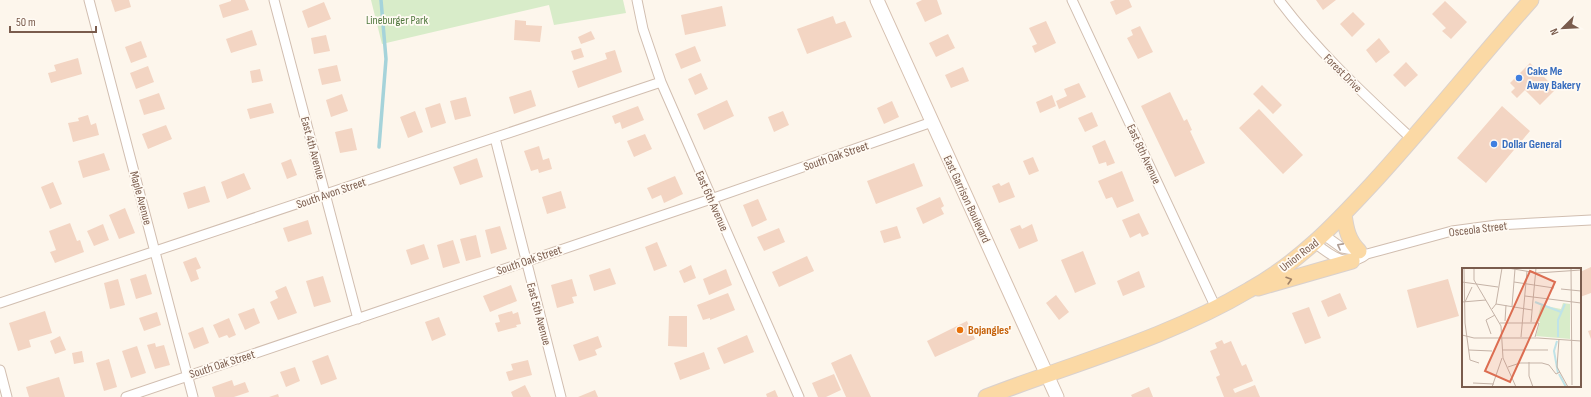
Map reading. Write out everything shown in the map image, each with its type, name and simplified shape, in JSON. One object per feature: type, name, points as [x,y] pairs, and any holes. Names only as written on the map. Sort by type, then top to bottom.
[{"type":"main road","name":"East Garrison Boulevard","points":[[877,0],[1057,397]]},
{"type":"main road","name":"Union Road","points":[[986,397],[1188,322],[1251,289],[1320,239],[1413,140],[1530,0]]},
{"type":"main road","points":[[1251,289],[1268,286],[1359,255],[1351,243],[1346,230],[1344,214]]},
{"type":"street","name":"Maple Avenue","points":[[89,0],[193,397]]},
{"type":"street","name":"East 4th Avenue","points":[[274,0],[358,319]]},
{"type":"street","name":"East 6th Avenue","points":[[637,0],[642,29],[661,82],[799,397]]},
{"type":"street","name":"East 8th Avenue","points":[[1072,0],[1216,308]]},
{"type":"street","name":"Forest Drive","points":[[1280,0],[1298,26],[1316,46],[1413,140]]},
{"type":"street","name":"South Avon Street","points":[[0,303],[661,82]]},
{"type":"street","name":"South Oak Street","points":[[126,397],[187,375],[358,319],[711,199],[932,122]]},
{"type":"street","name":"East 5th Avenue","points":[[495,138],[525,261],[561,397]]},
{"type":"street","name":"Osceola Street","points":[[1359,255],[1452,231],[1497,225],[1591,220]]},
{"type":"street","points":[[1320,239],[1333,256],[1359,255]]},
{"type":"street","points":[[0,370],[7,397]]},
{"type":"green space","name":"Lineburger Park","points":[[371,0],[623,0],[626,13],[554,25],[549,5],[382,44]]},
{"type":"building","points":[[111,0],[129,0],[131,7],[115,12]]},
{"type":"building","points":[[231,0],[245,0],[249,10],[223,18],[219,5]]},
{"type":"building","points":[[922,0],[937,0],[942,14],[925,22],[916,3]]},
{"type":"building","points":[[1115,0],[1129,0],[1132,7],[1116,15],[1110,2]]},
{"type":"building","points":[[1316,0],[1336,0],[1323,10]]},
{"type":"building","points":[[1445,1],[1467,22],[1451,39],[1442,31],[1446,28],[1432,14]]},
{"type":"building","points":[[324,2],[331,19],[308,28],[302,11]]},
{"type":"building","points":[[722,6],[726,26],[685,35],[681,15]]},
{"type":"building","points":[[1353,12],[1365,24],[1352,37],[1340,24]]},
{"type":"building","points":[[833,16],[836,24],[845,21],[852,37],[807,54],[797,29]]},
{"type":"building","points":[[515,20],[526,21],[526,25],[542,26],[540,42],[514,40]]},
{"type":"building","points":[[1046,21],[1056,43],[1035,53],[1032,46],[1037,44],[1029,28]]},
{"type":"building","points":[[1140,26],[1153,52],[1138,59],[1127,38],[1133,35],[1131,30]]},
{"type":"building","points":[[252,30],[257,45],[231,53],[226,39]]},
{"type":"building","points":[[591,31],[595,39],[581,44],[578,37]]},
{"type":"building","points":[[948,34],[955,48],[936,57],[929,43]]},
{"type":"building","points":[[326,35],[330,51],[314,54],[311,38]]},
{"type":"building","points":[[1379,38],[1390,52],[1376,63],[1366,50]]},
{"type":"building","points":[[141,41],[147,57],[131,63],[125,47]]},
{"type":"building","points":[[695,46],[701,61],[681,69],[675,54]]},
{"type":"building","points":[[581,48],[584,57],[574,60],[571,51]]},
{"type":"building","points":[[615,50],[622,72],[578,88],[572,71],[607,59],[605,53]]},
{"type":"building","points":[[78,58],[82,74],[51,83],[48,73],[56,71],[54,65]]},
{"type":"building","points":[[1406,62],[1418,75],[1405,87],[1393,75]]},
{"type":"building","points":[[1530,63],[1556,89],[1540,105],[1525,90],[1517,98],[1511,92],[1515,88],[1510,83]]},
{"type":"building","points":[[337,65],[341,81],[322,85],[318,69]]},
{"type":"building","points":[[148,66],[154,82],[136,89],[130,73]]},
{"type":"building","points":[[963,67],[969,81],[951,88],[945,75]]},
{"type":"building","points":[[260,69],[263,81],[252,83],[250,71]]},
{"type":"building","points":[[701,73],[708,89],[695,95],[688,79]]},
{"type":"building","points":[[1079,83],[1086,97],[1059,109],[1056,101],[1067,96],[1064,89]]},
{"type":"building","points":[[1262,85],[1282,105],[1273,114],[1253,94]]},
{"type":"building","points":[[531,90],[536,106],[514,114],[509,97]]},
{"type":"building","points":[[1170,92],[1184,121],[1187,119],[1192,130],[1190,131],[1205,163],[1175,177],[1141,106]]},
{"type":"building","points":[[159,93],[165,109],[144,115],[139,100]]},
{"type":"building","points":[[342,94],[348,111],[331,117],[326,100]]},
{"type":"building","points":[[1052,95],[1056,106],[1040,113],[1036,102]]},
{"type":"building","points":[[466,97],[471,116],[455,120],[450,101]]},
{"type":"building","points":[[727,100],[734,116],[704,130],[697,114]]},
{"type":"building","points":[[892,101],[899,117],[884,124],[877,108]]},
{"type":"building","points":[[271,103],[274,113],[250,119],[247,109]]},
{"type":"building","points":[[440,103],[446,123],[431,128],[425,108]]},
{"type":"building","points":[[638,106],[644,120],[622,129],[620,122],[615,124],[612,116]]},
{"type":"building","name":"Dollar General","points":[[1502,106],[1530,131],[1486,183],[1457,158]]},
{"type":"building","points":[[1259,109],[1303,155],[1283,174],[1239,128]]},
{"type":"building","points":[[415,111],[423,132],[408,138],[400,117]]},
{"type":"building","points":[[783,111],[789,125],[774,132],[768,117]]},
{"type":"building","points":[[1092,112],[1098,126],[1085,132],[1078,118]]},
{"type":"building","points":[[88,115],[91,125],[96,123],[99,135],[73,142],[68,123],[79,121],[78,118]]},
{"type":"building","points":[[166,125],[172,139],[148,149],[142,134]]},
{"type":"building","points":[[352,128],[357,150],[340,153],[335,132]]},
{"type":"building","points":[[645,134],[652,149],[634,157],[627,141]]},
{"type":"building","points":[[1105,140],[1115,163],[1107,166],[1106,162],[1099,164],[1092,146]]},
{"type":"building","points":[[539,146],[543,160],[549,158],[552,169],[539,173],[538,169],[531,171],[524,151]]},
{"type":"building","points":[[104,153],[110,170],[83,178],[78,161]]},
{"type":"building","points":[[1033,157],[1039,171],[1029,175],[1023,161]]},
{"type":"building","points":[[477,158],[483,177],[460,185],[453,167]]},
{"type":"building","points":[[291,159],[297,175],[287,179],[281,163]]},
{"type":"building","points":[[914,163],[923,186],[876,204],[867,181]]},
{"type":"building","points":[[1122,171],[1134,201],[1117,208],[1112,197],[1106,199],[1098,181]]},
{"type":"building","points":[[244,173],[251,189],[227,199],[221,182]]},
{"type":"building","points":[[675,176],[683,194],[664,203],[661,195],[652,199],[647,188]]},
{"type":"building","points":[[53,182],[62,204],[50,209],[41,187]]},
{"type":"building","points":[[1009,182],[1015,197],[999,203],[992,186],[999,183],[1001,186]]},
{"type":"building","points":[[205,186],[210,202],[188,209],[183,193]]},
{"type":"building","points":[[561,191],[566,208],[547,214],[542,197]]},
{"type":"building","points":[[940,197],[944,206],[941,208],[944,214],[923,224],[916,208]]},
{"type":"building","points":[[758,199],[767,220],[752,227],[743,205]]},
{"type":"building","points":[[125,208],[135,233],[119,239],[109,215]]},
{"type":"building","points":[[1139,213],[1149,234],[1142,237],[1140,233],[1130,238],[1122,220]]},
{"type":"building","points":[[308,220],[312,234],[288,242],[283,228]]},
{"type":"building","points":[[70,223],[77,241],[80,240],[84,252],[55,263],[50,252],[56,250],[49,231]]},
{"type":"building","points":[[103,224],[109,240],[94,246],[87,231]]},
{"type":"building","points":[[1032,224],[1038,241],[1019,249],[1010,229],[1020,225],[1022,229]]},
{"type":"building","points":[[500,226],[507,249],[491,254],[485,230]]},
{"type":"building","points":[[897,226],[901,238],[884,243],[880,231]]},
{"type":"building","points":[[779,228],[785,242],[764,251],[757,237]]},
{"type":"building","points":[[476,235],[481,257],[466,261],[460,239]]},
{"type":"building","points":[[453,240],[460,263],[443,268],[437,245]]},
{"type":"building","points":[[657,242],[667,266],[654,271],[645,247]]},
{"type":"building","points":[[424,244],[429,259],[411,265],[406,250]]},
{"type":"building","points":[[1083,251],[1096,284],[1075,293],[1061,260]]},
{"type":"building","points":[[807,256],[814,271],[779,287],[772,272]]},
{"type":"building","points":[[196,257],[201,268],[196,270],[199,279],[191,282],[183,262]]},
{"type":"building","points":[[691,265],[696,278],[684,283],[679,271]]},
{"type":"building","points":[[1591,267],[1591,293],[1581,297],[1581,272]]},
{"type":"building","points":[[610,268],[616,284],[594,291],[589,275]]},
{"type":"building","points":[[726,269],[732,285],[709,295],[703,279]]},
{"type":"building","points":[[1139,271],[1145,287],[1123,296],[1117,281]]},
{"type":"building","points":[[146,274],[152,294],[136,299],[130,279]]},
{"type":"building","points":[[323,276],[331,302],[314,307],[306,281]]},
{"type":"building","points":[[118,279],[125,305],[110,309],[104,283]]},
{"type":"building","points":[[572,279],[577,296],[572,297],[574,303],[557,308],[551,285]]},
{"type":"building","points":[[1448,279],[1459,316],[1417,328],[1407,290]]},
{"type":"building","points":[[511,285],[517,301],[490,312],[483,296]]},
{"type":"building","points":[[286,286],[297,313],[278,320],[270,302],[278,298],[275,291]]},
{"type":"building","points":[[728,293],[735,310],[710,320],[710,318],[703,320],[697,305]]},
{"type":"building","points":[[1340,293],[1347,309],[1328,317],[1321,301]]},
{"type":"building","points":[[1056,295],[1069,312],[1059,320],[1046,303]]},
{"type":"building","points":[[1309,307],[1321,338],[1305,344],[1292,313]]},
{"type":"building","points":[[254,308],[260,323],[245,330],[238,314]]},
{"type":"building","points":[[45,311],[52,333],[29,340],[31,347],[18,351],[9,323]]},
{"type":"building","points":[[512,311],[513,314],[518,312],[521,324],[516,325],[517,327],[498,332],[495,323],[500,322],[498,315]]},
{"type":"building","points":[[157,312],[161,325],[144,331],[139,318]]},
{"type":"building","points":[[669,316],[687,316],[687,347],[668,346]]},
{"type":"building","points":[[439,317],[446,335],[432,341],[425,322]]},
{"type":"building","points":[[229,318],[236,335],[229,338],[227,335],[219,338],[213,325]]},
{"type":"building","name":"Bojangles'","points":[[967,321],[975,339],[935,357],[927,341]]},
{"type":"building","points":[[203,327],[209,343],[194,349],[188,333]]},
{"type":"building","points":[[1591,330],[1591,339],[1588,331]]},
{"type":"building","points":[[747,335],[754,352],[724,364],[717,348]]},
{"type":"building","points":[[60,336],[66,350],[55,354],[50,341]]},
{"type":"building","points":[[598,336],[602,347],[595,350],[597,355],[579,361],[573,345]]},
{"type":"building","points":[[1222,340],[1224,344],[1231,341],[1242,366],[1246,364],[1253,381],[1233,389],[1235,393],[1255,385],[1260,397],[1224,397],[1216,377],[1220,375],[1210,351],[1217,348],[1215,343]]},
{"type":"building","points":[[155,343],[156,347],[164,345],[170,365],[155,369],[147,345]]},
{"type":"building","points":[[137,346],[146,373],[131,378],[122,351]]},
{"type":"building","points":[[82,351],[84,362],[74,364],[72,353]]},
{"type":"building","points":[[704,352],[710,369],[680,380],[674,363]]},
{"type":"building","points":[[851,354],[871,397],[846,397],[831,363]]},
{"type":"building","points":[[328,355],[337,379],[321,385],[312,361]]},
{"type":"building","points":[[109,359],[117,387],[104,391],[96,363]]},
{"type":"building","points":[[528,360],[532,375],[509,381],[506,372],[513,370],[511,364]]},
{"type":"building","points":[[295,367],[300,381],[286,387],[280,372]]},
{"type":"building","points":[[834,374],[841,390],[826,397],[818,397],[812,383]]},
{"type":"building","points":[[59,377],[65,397],[29,397],[26,387]]},
{"type":"building","points":[[232,380],[234,386],[245,382],[249,392],[234,397],[215,397],[212,387]]},
{"type":"building","points":[[525,385],[531,397],[513,397],[511,392]]},
{"type":"building","points":[[1149,387],[1153,397],[1132,397],[1131,395]]},
{"type":"building","points":[[595,390],[598,397],[578,397]]},
{"type":"building","points":[[775,390],[778,397],[767,397],[766,394]]},
{"type":"building","points":[[278,394],[279,397],[269,397]]},
{"type":"waterway","points":[[379,147],[386,59],[381,0]]},
{"type":"place","name":"Cake Me Away Bakery","points":[[1519,78]]},
{"type":"place","name":"Dollar General","points":[[1494,144]]},
{"type":"place","name":"Bojangles'","points":[[960,330]]}]
